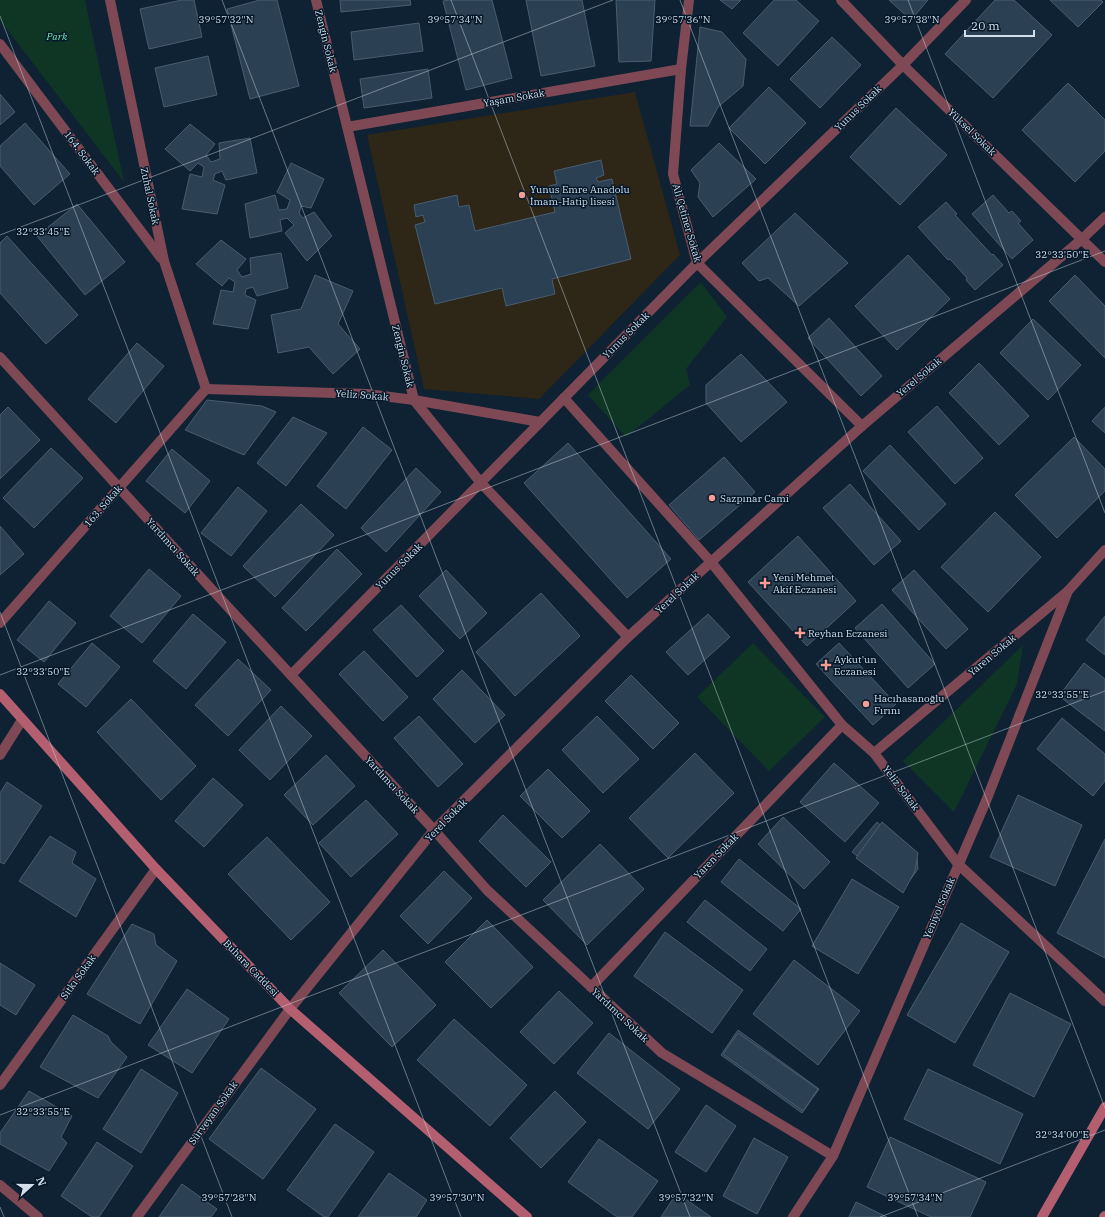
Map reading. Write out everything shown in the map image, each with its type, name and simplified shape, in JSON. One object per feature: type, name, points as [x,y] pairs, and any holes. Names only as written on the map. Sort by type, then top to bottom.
[{"type":"main road","name":"Buhara Caddesi","points":[[0,694],[156,868],[290,1009],[527,1217]]},
{"type":"main road","points":[[1042,1217],[1105,1107]]},
{"type":"street","name":"Zuhal Sokak","points":[[110,0],[164,261],[206,389]]},
{"type":"street","name":"Zengin Sokak","points":[[316,0],[414,400],[481,483],[628,637]]},
{"type":"street","name":"Ali Çetiner Sokak","points":[[689,0],[681,69],[673,174],[697,263],[862,426]]},
{"type":"street","name":"Yüksel Sokak","points":[[841,0],[903,65],[1105,262]]},
{"type":"street","name":"Yunus Sokak","points":[[291,675],[697,263],[903,65],[966,0]]},
{"type":"street","name":"164. Sokak","points":[[0,44],[164,261]]},
{"type":"street","name":"Yaşam Sokak","points":[[347,127],[681,69]]},
{"type":"street","name":"Yerel Sokak","points":[[290,1009],[434,830],[628,637],[862,426],[1082,240],[1105,217]]},
{"type":"street","name":"Yardımcı Sokak","points":[[0,357],[434,830],[487,890],[662,1053],[833,1156]]},
{"type":"street","name":"Yeliz Sokak","points":[[206,389],[366,394],[414,400],[540,422]]},
{"type":"street","name":"163. Sokak","points":[[0,623],[206,389]]},
{"type":"street","name":"Yeliz Sokak","points":[[564,398],[711,562],[842,725],[874,753],[958,864],[1105,1001]]},
{"type":"street","name":"Yaren Sokak","points":[[874,753],[1068,591],[1105,550]]},
{"type":"street","name":"Yeniyol Sokak","points":[[793,1217],[833,1156],[986,801],[1068,591]]},
{"type":"street","points":[[0,755],[22,720]]},
{"type":"street","name":"Yaren Sokak","points":[[591,987],[842,725]]},
{"type":"street","name":"Sıtkı Sokak","points":[[0,1085],[156,868]]},
{"type":"street","name":"Sürveyan Sokak","points":[[137,1217],[290,1009]]},
{"type":"street","points":[[0,1185],[38,1217]]},
{"type":"shaded area","name":"Yunus Emre Anadolu İmam-Hatip lisesi","points":[[635,92],[680,255],[539,399],[424,389],[367,135]]},
{"type":"green space","name":"Park","points":[[0,0],[85,0],[124,182],[0,20]]},
{"type":"green space","points":[[701,282],[727,317],[686,369],[690,385],[626,437],[588,395]]},
{"type":"green space","points":[[753,643],[825,717],[769,771],[697,697]]},
{"type":"green space","points":[[1023,645],[1017,684],[954,812],[903,761]]},
{"type":"building","points":[[182,0],[194,0],[202,37],[149,49],[140,9]]},
{"type":"building","points":[[260,0],[277,0],[299,86],[250,99],[227,9]]},
{"type":"building","points":[[340,0],[410,0],[411,5],[341,12]]},
{"type":"building","points":[[492,0],[512,78],[466,90],[443,1]]},
{"type":"building","points":[[526,0],[582,0],[595,66],[541,76]]},
{"type":"building","points":[[616,0],[655,0],[651,61],[619,62]]},
{"type":"building","points":[[720,0],[741,0],[732,9]]},
{"type":"building","points":[[774,0],[796,0],[819,21],[778,66],[743,33]]},
{"type":"building","points":[[889,0],[928,0],[911,20]]},
{"type":"building","points":[[995,0],[1014,0],[1052,35],[993,98],[945,54]]},
{"type":"building","points":[[1050,0],[1101,0],[1103,2],[1078,27]]},
{"type":"building","points":[[419,23],[423,51],[354,60],[351,32]]},
{"type":"building","points":[[700,27],[722,32],[746,59],[743,86],[718,107],[708,126],[690,126]]},
{"type":"building","points":[[832,37],[861,65],[820,108],[790,79]]},
{"type":"building","points":[[208,56],[217,95],[164,107],[155,68]]},
{"type":"building","points":[[428,69],[432,98],[364,108],[360,79]]},
{"type":"building","points":[[1068,83],[1105,120],[1105,151],[1075,182],[1022,130]]},
{"type":"building","points":[[769,87],[806,123],[765,164],[729,128]]},
{"type":"building","points":[[0,94],[15,112],[0,125]]},
{"type":"building","points":[[896,108],[947,155],[900,205],[850,157]]},
{"type":"building","points":[[25,123],[70,174],[34,205],[0,166],[0,146]]},
{"type":"building","points":[[190,124],[215,144],[206,155],[211,162],[220,159],[219,143],[250,138],[257,173],[226,180],[222,171],[215,174],[213,180],[225,185],[217,214],[182,209],[190,174],[202,177],[204,167],[198,163],[190,171],[165,149]]},
{"type":"building","points":[[719,143],[756,179],[713,217],[698,197],[700,183],[691,170]]},
{"type":"building","points":[[601,160],[604,175],[596,178],[598,182],[612,179],[631,259],[552,279],[555,294],[506,306],[502,288],[435,304],[415,225],[425,222],[423,215],[416,217],[414,205],[457,195],[459,207],[469,205],[475,231],[555,212],[549,186],[557,184],[554,171]]},
{"type":"building","points":[[291,163],[324,179],[311,208],[301,206],[299,213],[303,218],[314,212],[332,236],[307,261],[285,233],[294,225],[287,218],[280,220],[282,231],[250,238],[245,204],[275,195],[279,210],[287,209],[290,200],[277,192]]},
{"type":"building","points":[[993,195],[1009,213],[1012,211],[1021,221],[1018,223],[1033,240],[1012,259],[972,214]]},
{"type":"building","points":[[946,202],[957,214],[955,215],[1003,265],[975,290],[966,280],[967,278],[950,259],[948,260],[918,227]]},
{"type":"building","points":[[77,204],[125,262],[85,295],[37,236]]},
{"type":"building","points":[[795,213],[848,263],[799,306],[768,278],[759,281],[742,263]]},
{"type":"building","points":[[7,236],[78,315],[46,344],[0,293],[0,243]]},
{"type":"building","points":[[221,240],[246,259],[237,270],[242,277],[251,274],[250,258],[281,253],[288,288],[257,296],[253,287],[246,289],[245,295],[256,300],[248,329],[213,324],[221,290],[233,292],[235,282],[229,278],[222,286],[196,264]]},
{"type":"building","points":[[908,255],[950,299],[897,350],[855,306]]},
{"type":"building","points":[[315,275],[353,291],[338,324],[360,349],[333,374],[309,347],[278,353],[271,315],[301,309]]},
{"type":"building","points":[[1075,275],[1105,306],[1105,358],[1049,301]]},
{"type":"building","points":[[829,318],[882,376],[861,396],[808,338]]},
{"type":"building","points":[[1033,319],[1081,365],[1048,400],[1000,353]]},
{"type":"building","points":[[137,343],[164,366],[116,423],[88,399]]},
{"type":"building","points":[[741,354],[787,402],[741,442],[706,403],[706,385]]},
{"type":"building","points":[[979,363],[1029,416],[999,445],[949,393]]},
{"type":"building","points":[[207,400],[262,406],[276,412],[244,455],[185,430]]},
{"type":"building","points":[[937,406],[983,458],[955,484],[908,432]]},
{"type":"building","points":[[8,407],[40,440],[0,479],[0,415]]},
{"type":"building","points":[[1105,407],[1105,433],[1092,421]]},
{"type":"building","points":[[293,417],[327,433],[286,486],[257,463]]},
{"type":"building","points":[[363,427],[392,450],[346,509],[317,486]]},
{"type":"building","points":[[1074,437],[1105,469],[1105,491],[1057,538],[1015,495]]},
{"type":"building","points":[[568,443],[671,559],[627,598],[524,483]]},
{"type":"building","points":[[890,445],[946,504],[919,530],[863,471]]},
{"type":"building","points":[[51,448],[83,478],[34,528],[3,498]]},
{"type":"building","points":[[172,449],[210,481],[185,513],[146,481]]},
{"type":"building","name":"Sazpınar Cami","points":[[724,457],[755,492],[699,540],[669,505]]},
{"type":"building","points":[[416,468],[441,492],[386,552],[361,528]]},
{"type":"building","points":[[850,484],[901,541],[874,565],[823,508]]},
{"type":"building","points":[[238,487],[267,511],[231,556],[201,533]]},
{"type":"building","points":[[301,504],[334,535],[275,597],[243,566]]},
{"type":"building","points":[[995,512],[1041,557],[988,612],[941,567]]},
{"type":"building","points":[[0,526],[24,554],[0,575]]},
{"type":"building","points":[[798,536],[856,601],[807,646],[748,582]]},
{"type":"building","points":[[337,549],[362,574],[306,631],[282,608]]},
{"type":"building","points":[[149,569],[181,596],[142,643],[110,616]]},
{"type":"building","points":[[446,570],[487,613],[460,639],[419,596]]},
{"type":"building","points":[[914,570],[968,629],[946,649],[892,590]]},
{"type":"building","points":[[541,593],[580,636],[515,696],[476,652]]},
{"type":"building","points":[[49,601],[76,623],[44,662],[17,640]]},
{"type":"building","points":[[882,604],[935,664],[908,688],[855,628]]},
{"type":"building","points":[[401,605],[444,651],[417,677],[373,630]]},
{"type":"building","points":[[193,614],[226,642],[186,689],[153,661]]},
{"type":"building","points":[[708,614],[730,637],[688,675],[666,652]]},
{"type":"building","points":[[1105,616],[1105,655],[1086,640]]},
{"type":"building","points":[[92,643],[120,667],[86,707],[58,684]]},
{"type":"building","points":[[839,643],[896,704],[873,725],[816,664]]},
{"type":"building","points":[[364,651],[408,697],[383,721],[339,674]]},
{"type":"building","points":[[238,659],[271,690],[228,736],[195,705]]},
{"type":"building","points":[[1084,663],[1105,679],[1105,731],[1059,696]]},
{"type":"building","points":[[462,670],[505,715],[475,743],[433,699]]},
{"type":"building","points":[[631,675],[679,723],[653,749],[605,701]]},
{"type":"building","points":[[131,699],[196,766],[161,800],[97,732]]},
{"type":"building","points":[[281,706],[312,736],[270,780],[239,750]]},
{"type":"building","points":[[419,716],[463,764],[438,787],[394,738]]},
{"type":"building","points":[[597,716],[639,759],[603,793],[562,750]]},
{"type":"building","points":[[1062,718],[1105,754],[1105,781],[1093,796],[1037,749]]},
{"type":"building","points":[[695,753],[734,793],[668,858],[629,818]]},
{"type":"building","points":[[326,755],[355,786],[313,825],[284,795]]},
{"type":"building","points":[[834,763],[879,803],[845,842],[800,802]]},
{"type":"building","points":[[548,769],[590,811],[562,838],[520,796]]},
{"type":"building","points":[[213,778],[243,805],[204,847],[175,821]]},
{"type":"building","points":[[7,782],[42,806],[4,864],[0,862],[0,793]]},
{"type":"building","points":[[1018,795],[1082,825],[1055,886],[990,857]]},
{"type":"building","points":[[366,800],[398,834],[351,877],[319,843]]},
{"type":"building","points":[[503,815],[551,862],[526,887],[479,841]]},
{"type":"building","points":[[783,817],[830,862],[804,889],[758,844]]},
{"type":"building","points":[[877,822],[917,858],[918,869],[902,891],[852,852]]},
{"type":"building","points":[[882,822],[918,853],[915,871],[903,893],[856,858]]},
{"type":"building","points":[[50,836],[76,852],[72,863],[96,879],[76,917],[19,881]]},
{"type":"building","points":[[267,837],[330,902],[291,940],[228,874]]},
{"type":"building","points":[[1105,839],[1105,958],[1057,933]]},
{"type":"building","points":[[600,844],[644,889],[587,945],[543,900]]},
{"type":"building","points":[[739,859],[801,909],[783,931],[721,882]]},
{"type":"building","points":[[444,871],[472,898],[428,944],[400,916]]},
{"type":"building","points":[[852,879],[899,907],[858,974],[812,946]]},
{"type":"building","points":[[705,900],[767,949],[750,971],[687,922]]},
{"type":"building","points":[[487,920],[533,967],[491,1008],[445,962]]},
{"type":"building","points":[[961,923],[1009,952],[955,1043],[907,1015]]},
{"type":"building","points":[[132,924],[154,934],[156,945],[177,961],[140,1024],[87,994]]},
{"type":"building","points":[[665,932],[743,990],[712,1033],[634,976]]},
{"type":"building","points":[[383,950],[436,1005],[392,1047],[339,993]]},
{"type":"building","points":[[794,960],[860,1011],[818,1065],[753,1014]]},
{"type":"building","points":[[0,963],[35,985],[16,1015],[0,1005]]},
{"type":"building","points":[[187,989],[229,1019],[192,1073],[148,1045]]},
{"type":"building","points":[[559,991],[593,1023],[554,1064],[520,1032]]},
{"type":"building","points":[[1010,993],[1071,1024],[1034,1097],[973,1065]]},
{"type":"building","points":[[73,1015],[108,1036],[111,1042],[127,1057],[98,1098],[40,1067]]},
{"type":"building","points":[[454,1019],[527,1085],[490,1126],[417,1060]]},
{"type":"building","points":[[738,1030],[819,1089],[802,1113],[721,1055]]},
{"type":"building","points":[[609,1033],[680,1089],[648,1129],[577,1073]]},
{"type":"building","points":[[738,1033],[818,1089],[803,1111],[723,1054]]},
{"type":"building","points":[[261,1068],[316,1109],[263,1179],[209,1139]]},
{"type":"building","points":[[141,1069],[178,1093],[141,1153],[103,1129]]},
{"type":"building","points":[[928,1069],[1023,1114],[1000,1164],[904,1119]]},
{"type":"building","points":[[29,1091],[72,1116],[61,1137],[67,1143],[49,1171],[0,1144],[0,1133]]},
{"type":"building","points":[[555,1091],[586,1122],[541,1168],[510,1138]]},
{"type":"building","points":[[706,1105],[736,1126],[706,1172],[675,1152]]},
{"type":"building","points":[[335,1124],[374,1152],[328,1217],[324,1217],[287,1190]]},
{"type":"building","points":[[890,1137],[986,1182],[970,1217],[931,1217],[867,1187]]},
{"type":"building","points":[[754,1138],[788,1157],[757,1214],[723,1196]]},
{"type":"building","points":[[599,1139],[658,1181],[632,1217],[617,1217],[568,1182]]},
{"type":"building","points":[[97,1142],[133,1166],[99,1217],[92,1217],[61,1196]]},
{"type":"building","points":[[389,1173],[427,1200],[416,1217],[358,1217]]},
{"type":"building","points":[[182,1184],[217,1209],[211,1217],[159,1217]]},
{"type":"building","points":[[677,1193],[711,1217],[661,1217]]},
{"type":"building","points":[[856,1202],[887,1217],[849,1217]]},
{"type":"place","name":"Yunus Emre Anadolu İmam-Hatip lisesi","points":[[522,195]]},
{"type":"place","name":"Sazpınar Cami","points":[[712,498]]},
{"type":"place","name":"Yeni Mehmet Akif Eczanesi","points":[[765,583]]},
{"type":"place","name":"Reyhan Eczanesi","points":[[800,633]]},
{"type":"place","name":"Aykut'un Eczanesi","points":[[826,665]]},
{"type":"place","name":"Hacıhasanoğlu Fırını","points":[[866,704]]}]
